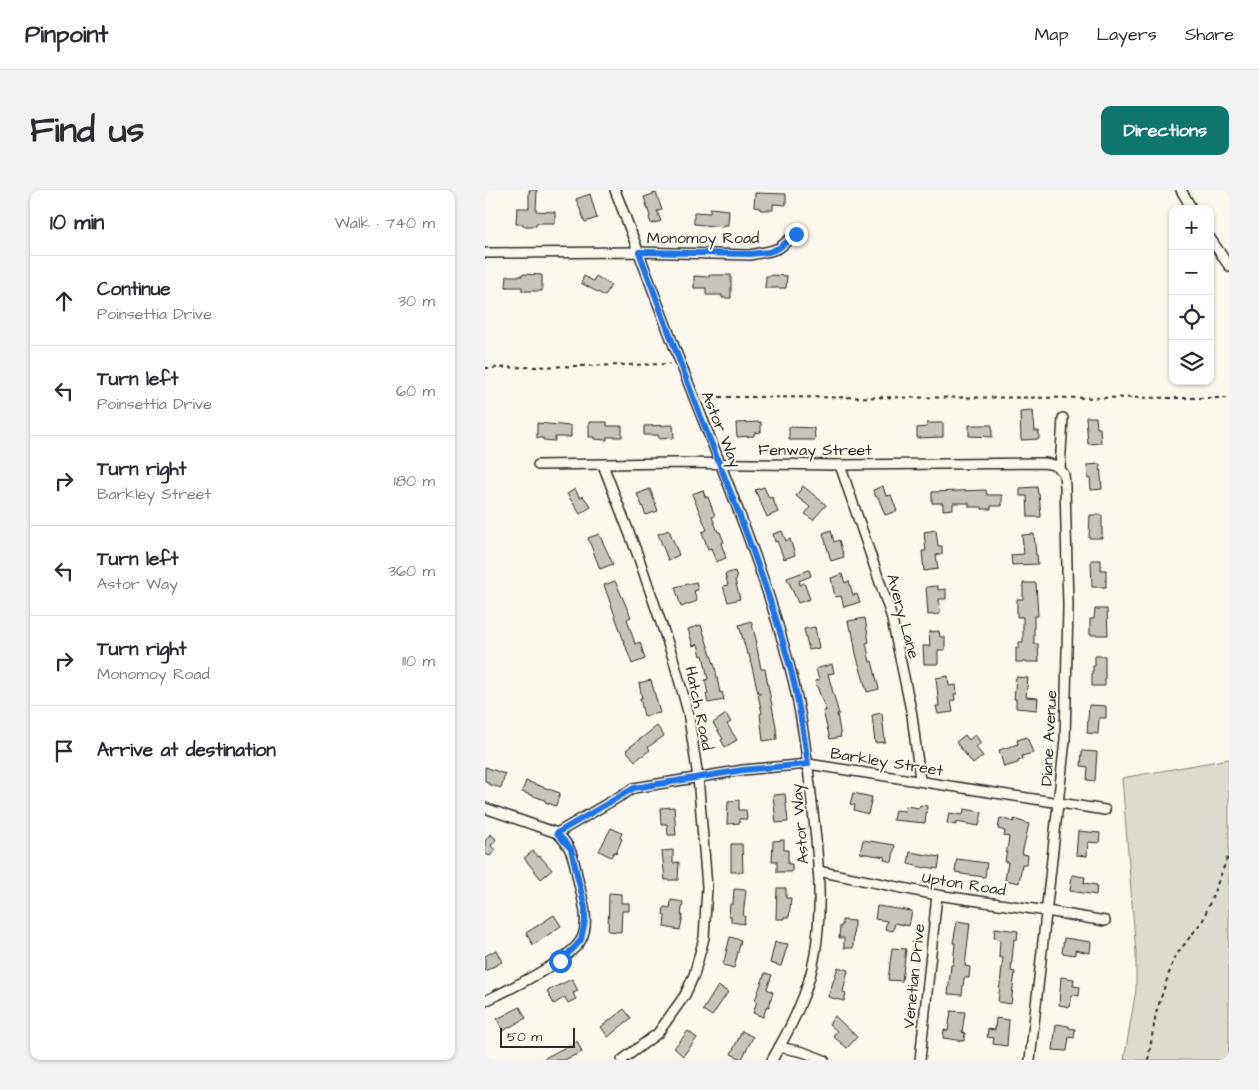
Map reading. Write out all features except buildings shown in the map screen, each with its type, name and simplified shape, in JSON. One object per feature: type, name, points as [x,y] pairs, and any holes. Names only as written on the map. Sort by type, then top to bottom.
[{"type":"street","name":"Astor Way","points":[[615,190],[693,397],[749,536],[793,678],[808,764],[816,837],[818,871],[817,930],[815,956],[797,1015],[772,1060]]},
{"type":"street","points":[[1181,190],[1190,205]]},
{"type":"street","name":"Monomoy Road","points":[[485,253],[639,252],[750,254],[769,252],[779,248],[796,234]]},
{"type":"street","points":[[1214,244],[1229,266]]},
{"type":"street","name":"Diane Avenue","points":[[1031,1060],[1065,740],[1067,606],[1065,486],[1064,474],[1061,470],[1063,418]]},
{"type":"street","name":"Fenway Street","points":[[538,464],[840,465],[1044,463],[1054,464],[1061,470]]},
{"type":"street","name":"Hatch Road","points":[[603,465],[637,553],[673,658],[688,712],[698,778],[707,887],[704,938],[694,976],[685,995],[658,1033],[622,1060]]},
{"type":"street","name":"Avery Lane","points":[[840,465],[891,615],[912,715],[920,780]]},
{"type":"street","name":"Barkley Street","points":[[557,833],[634,788],[751,769],[808,764],[1105,810]]},
{"type":"street","points":[[485,808],[557,833],[571,849],[585,908],[585,921],[581,940],[574,948],[560,961],[485,1001]]},
{"type":"street","name":"Upton Road","points":[[818,871],[937,895],[1105,921]]},
{"type":"street","name":"Venetian Drive","points":[[920,1060],[937,895]]},
{"type":"street","points":[[779,1047],[803,1052],[824,1060]]},
{"type":"path","points":[[485,368],[681,363]]},
{"type":"path","points":[[693,397],[1229,398]]},
{"type":"path","points":[[1148,1060],[1156,1013],[1174,958],[1203,920],[1229,854]]},
{"type":"shaded area","points":[[1229,759],[1229,1060],[1124,1060],[1136,990],[1136,953],[1122,778]]},
{"type":"route","points":[[560,961],[581,940],[585,921],[585,908],[571,849],[557,833],[634,788],[743,770],[808,764],[791,669],[767,588],[749,536],[693,397],[639,252],[750,254],[769,252],[779,248],[796,234]]}]
